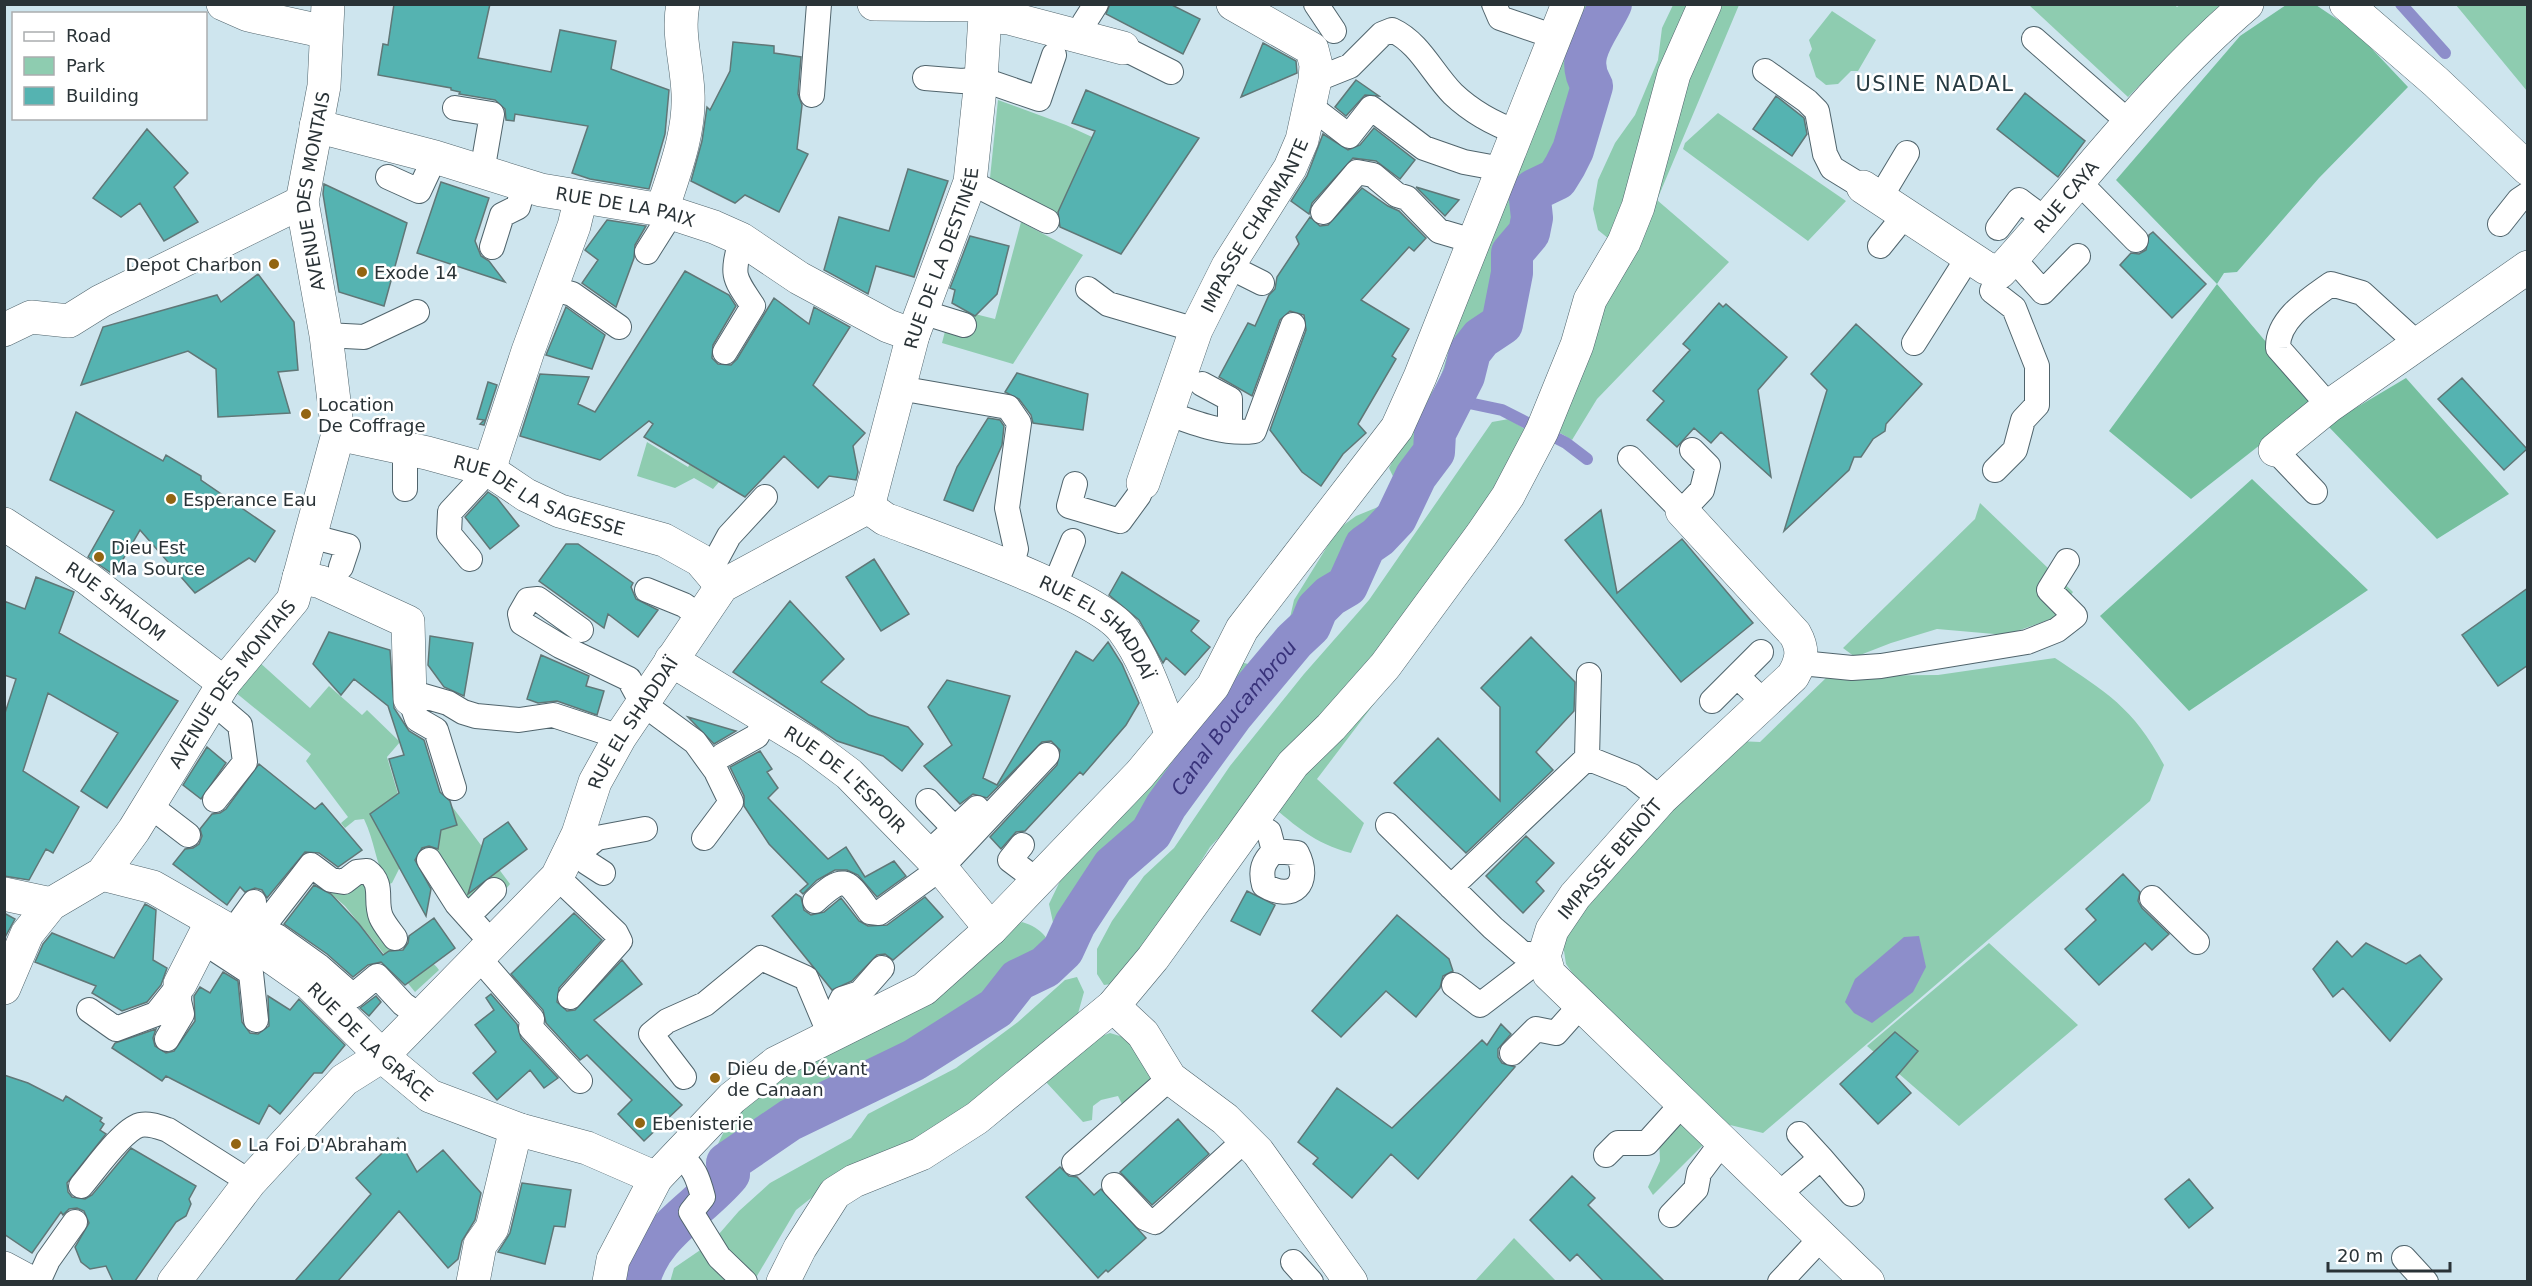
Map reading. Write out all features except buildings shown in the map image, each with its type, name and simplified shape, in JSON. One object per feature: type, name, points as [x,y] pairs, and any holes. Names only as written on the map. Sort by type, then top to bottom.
[{"type":"street","points":[[223,4],[248,15],[327,18]]},
{"type":"street","points":[[662,210],[684,140],[688,94],[684,59],[683,4]]},
{"type":"street","points":[[874,4],[983,9],[1124,48]]},
{"type":"street","points":[[609,1281],[613,1260],[656,1178],[732,1098],[776,1063],[924,989],[992,929],[1038,881],[1140,774],[1213,686],[1242,628],[1397,428],[1420,377],[1568,4]]},
{"type":"street","points":[[783,1281],[800,1248],[835,1193],[854,1181],[921,1154],[977,1118],[1113,1006],[1154,958],[1250,820],[1293,764],[1331,727],[1386,666],[1508,496],[1542,431],[1577,345],[1590,300],[1624,242],[1638,207],[1674,74],[1705,4]]},
{"type":"street","name":"RUE CAYA","points":[[2006,265],[2130,123],[2216,31],[2247,4]]},
{"type":"street","points":[[2346,4],[2436,82],[2528,169]]},
{"type":"street","name":"IMPASSE CHARMANTE","points":[[1143,483],[1196,330],[1228,266],[1290,168],[1302,140],[1306,112],[1315,80],[1316,65],[1312,50],[1247,8]]},
{"type":"street","name":"RUE DE LA DESTINÉE","points":[[868,507],[918,324],[970,182],[981,79],[983,9]]},
{"type":"street","name":"AVENUE DES MONTAIS","points":[[4,988],[27,934],[51,904],[102,874],[149,805],[218,693],[293,600],[339,434],[326,335],[302,202],[324,86],[327,18]]},
{"type":"street","name":"RUE DE LA PAIX","points":[[316,126],[435,157],[524,186],[662,210],[714,227],[741,239],[799,278],[888,326],[918,324]]},
{"type":"street","points":[[489,470],[574,226],[581,197]]},
{"type":"street","points":[[1883,200],[1986,268],[2006,265]]},
{"type":"street","points":[[4,330],[31,318],[69,321],[101,301],[302,202]]},
{"type":"street","points":[[2275,450],[2329,406],[2528,267]]},
{"type":"street","name":"RUE DE LA SAGESSE","points":[[339,434],[489,470],[526,495],[560,511],[664,540],[700,560],[716,579]]},
{"type":"street","name":"RUE EL SHADDAÏ","points":[[174,1281],[250,1182],[344,1080],[381,1056],[557,877],[578,848],[595,782],[620,737],[701,617],[716,579],[868,507],[885,519],[1011,568],[1054,587],[1107,615],[1123,629],[1140,659],[1172,735]]},
{"type":"street","points":[[1682,511],[1795,634],[1802,647],[1801,663]]},
{"type":"street","name":"RUE SHALOM","points":[[4,524],[87,578],[218,693]]},
{"type":"street","points":[[299,577],[321,582],[408,622],[410,695]]},
{"type":"street","name":"RUE DE L'ESPOIR","points":[[670,660],[809,744],[849,774],[934,861],[992,929]]},
{"type":"street","name":"IMPASSE BENOÎT","points":[[1544,956],[1552,930],[1575,896],[1661,799],[1763,701],[1793,676],[1801,663]]},
{"type":"street","name":"RUE DE LA GRÂCE","points":[[102,874],[153,886],[236,935],[310,984],[381,1056],[430,1096],[520,1130],[587,1148],[656,1178]]},
{"type":"street","points":[[4,894],[51,904]]},
{"type":"street","points":[[180,984],[236,935]]},
{"type":"street","points":[[1544,956],[1549,974],[1868,1281]]},
{"type":"street","points":[[1113,1006],[1143,1034],[1170,1078],[1225,1119],[1258,1152],[1352,1281]]},
{"type":"street","points":[[473,1281],[480,1245],[492,1228],[508,1160],[520,1130]]},
{"type":"street","points":[[4,1268],[30,1281]]},
{"type":"lane","points":[[812,95],[819,4]]},
{"type":"lane","points":[[1080,37],[1084,23],[1096,4]]},
{"type":"lane","points":[[1316,4],[1334,31]]},
{"type":"lane","points":[[1494,4],[1500,18],[1555,37]]},
{"type":"lane","points":[[1315,80],[1350,66],[1382,33],[1392,30],[1411,41],[1453,94],[1495,124],[1517,132]]},
{"type":"lane","points":[[2034,39],[2130,123]]},
{"type":"lane","points":[[1124,48],[1171,72]]},
{"type":"lane","points":[[925,78],[962,81],[981,79],[1039,99],[1054,55]]},
{"type":"lane","points":[[1765,71],[1807,101],[1817,111],[1825,153],[1832,168],[1883,200]]},
{"type":"lane","points":[[454,108],[492,114],[482,172]]},
{"type":"lane","points":[[1306,112],[1319,113],[1349,136],[1371,108],[1424,148],[1464,162],[1502,169]]},
{"type":"lane","points":[[1880,246],[1883,200],[1907,153]]},
{"type":"lane","points":[[388,177],[419,191],[435,157]]},
{"type":"lane","points":[[1323,212],[1357,172],[1373,175],[1397,195],[1407,198],[1439,231],[1473,241]]},
{"type":"lane","points":[[970,182],[986,188],[1047,221]]},
{"type":"lane","points":[[2079,182],[2136,240]]},
{"type":"lane","points":[[492,247],[502,215],[518,207],[524,186]]},
{"type":"lane","points":[[2500,224],[2519,200],[2528,194]]},
{"type":"lane","points":[[1998,228],[2019,200],[2046,220]]},
{"type":"lane","points":[[647,252],[664,225],[662,210]]},
{"type":"lane","points":[[725,352],[753,306],[735,279],[734,262],[741,239]]},
{"type":"lane","points":[[1914,343],[1969,256]]},
{"type":"lane","points":[[1995,470],[2015,450],[2023,420],[2037,405],[2037,366],[2014,308],[1992,291],[2006,265],[2043,292],[2078,256]]},
{"type":"lane","points":[[1228,266],[1262,283]]},
{"type":"lane","points":[[2329,406],[2278,348],[2278,339],[2289,319],[2331,284],[2362,293],[2416,345]]},
{"type":"lane","points":[[551,288],[572,294],[619,327]]},
{"type":"lane","points":[[1088,289],[1108,304],[1196,330]]},
{"type":"lane","points":[[326,335],[364,337],[417,312]]},
{"type":"lane","points":[[918,324],[964,325]]},
{"type":"lane","points":[[1167,413],[1201,425],[1254,431],[1293,325]]},
{"type":"lane","points":[[1202,384],[1230,399],[1230,430]]},
{"type":"lane","points":[[899,388],[1008,407],[1019,423],[1007,508],[1016,549],[1011,568]]},
{"type":"lane","points":[[405,449],[405,489]]},
{"type":"lane","points":[[1630,458],[1682,511],[1702,490],[1708,466],[1692,450]]},
{"type":"lane","points":[[2275,450],[2315,492]]},
{"type":"lane","points":[[470,559],[449,534],[450,512],[489,470]]},
{"type":"lane","points":[[1075,484],[1069,506],[1120,521],[1140,495],[1143,483]]},
{"type":"lane","points":[[716,579],[729,536],[765,497]]},
{"type":"lane","points":[[310,536],[348,546],[341,567]]},
{"type":"lane","points":[[1054,587],[1073,541]]},
{"type":"lane","points":[[1801,663],[1852,668],[1881,666],[2027,642],[2057,630],[2075,616],[2049,590],[2067,561]]},
{"type":"lane","points":[[647,590],[684,605],[701,617]]},
{"type":"lane","points":[[581,630],[538,599],[528,600],[520,614],[522,623],[560,646],[629,679],[642,703],[695,742],[716,771],[731,802],[704,838]]},
{"type":"lane","points":[[1712,701],[1761,652]]},
{"type":"lane","points":[[1451,886],[1587,758],[1589,675]]},
{"type":"lane","points":[[1737,676],[1763,701]]},
{"type":"lane","points":[[215,800],[245,762],[240,725],[218,693]]},
{"type":"lane","points":[[454,788],[436,730],[417,719],[410,695],[448,703],[463,712],[476,716],[519,720],[553,715],[620,737]]},
{"type":"lane","points":[[723,755],[757,736],[766,718]]},
{"type":"lane","points":[[815,901],[834,883],[840,882],[850,886],[870,912],[879,913],[1047,755]]},
{"type":"lane","points":[[1587,758],[1632,776],[1661,799]]},
{"type":"lane","points":[[928,801],[954,828]]},
{"type":"lane","points":[[149,805],[188,835]]},
{"type":"lane","points":[[934,861],[954,828],[976,808]]},
{"type":"lane","points":[[1250,820],[1269,832],[1274,851]]},
{"type":"lane","points":[[1388,825],[1522,953],[1544,956]]},
{"type":"lane","points":[[603,873],[586,862],[578,848],[597,838],[645,829]]},
{"type":"lane","points":[[1022,845],[1010,860],[1038,881]]},
{"type":"lane","points":[[429,860],[468,916],[485,950],[532,1019],[531,1028],[580,1080]]},
{"type":"lane","points":[[236,935],[259,932],[311,865],[331,880],[344,882],[357,872],[367,871],[375,876],[379,888],[380,915],[394,938]]},
{"type":"lane","points":[[557,877],[626,945],[570,997]]},
{"type":"lane","points":[[468,916],[494,890]]},
{"type":"lane","points":[[2152,898],[2197,942]]},
{"type":"lane","points":[[254,902],[238,924],[236,935],[251,973],[256,1020]]},
{"type":"lane","points":[[236,935],[319,966],[353,996],[377,976],[403,1004],[420,1016]]},
{"type":"lane","points":[[1454,985],[1480,1005],[1544,956]]},
{"type":"lane","points":[[684,1077],[651,1034],[667,1021],[705,1004],[761,958],[806,978],[839,1031]]},
{"type":"lane","points":[[839,1031],[842,999],[860,993],[882,968]]},
{"type":"lane","points":[[89,1011],[116,1029],[156,1014],[180,984]]},
{"type":"lane","points":[[167,1039],[182,1014],[179,1001],[180,984]]},
{"type":"lane","points":[[1512,1053],[1536,1029],[1556,1033],[1580,1005]]},
{"type":"lane","points":[[1074,1163],[1170,1078]]},
{"type":"lane","points":[[1606,1155],[1617,1143],[1647,1143],[1683,1103]]},
{"type":"lane","points":[[81,1186],[127,1132],[139,1125],[153,1125],[168,1130],[250,1182]]},
{"type":"lane","points":[[1799,1134],[1852,1194]]},
{"type":"lane","points":[[1114,1185],[1145,1218],[1155,1222],[1245,1140]]},
{"type":"lane","points":[[1671,1215],[1696,1189],[1699,1173],[1723,1141]]},
{"type":"lane","points":[[678,1154],[690,1163],[698,1178],[703,1197],[691,1212],[719,1257],[745,1281]]},
{"type":"lane","points":[[1779,1194],[1821,1158]]},
{"type":"lane","points":[[38,1281],[48,1260],[75,1222]]},
{"type":"lane","points":[[1780,1281],[1823,1236]]},
{"type":"lane","points":[[2404,1258],[2426,1281]]},
{"type":"lane","points":[[1293,1262],[1311,1281]]},
{"type":"green space","points":[[2174,4],[2177,7],[2180,5],[2219,6],[2128,97],[2029,5]]},
{"type":"green space","points":[[1583,5],[1622,5],[1566,112],[1552,179],[1539,190],[1532,238],[1521,259],[1495,334],[1420,479],[1398,487],[1389,468],[1421,407],[1439,382],[1456,328]]},
{"type":"green space","points":[[1673,5],[1739,5],[1657,200],[1729,262],[1597,399],[1572,440],[1550,427],[1625,252],[1598,230],[1593,209],[1598,180],[1615,143],[1635,115],[1658,60],[1662,28]]},
{"type":"green space","points":[[2286,5],[2316,5],[2356,32],[2408,87],[2319,178],[2237,272],[2224,273],[2217,284],[2116,180],[2240,36]]},
{"type":"green space","points":[[2456,5],[2527,5],[2527,91]]},
{"type":"green space","points":[[1832,11],[1876,40],[1858,71],[1851,71],[1838,84],[1826,85],[1816,77],[1809,55],[1812,49],[1809,40]]},
{"type":"green space","points":[[998,100],[1066,125],[1142,160],[1084,156],[1057,214],[990,178]]},
{"type":"green space","points":[[1718,113],[1846,201],[1808,241],[1683,149],[1685,143]]},
{"type":"green space","points":[[1021,222],[1083,255],[1013,364],[942,343],[951,308],[995,319]]},
{"type":"green space","points":[[2217,284],[2316,401],[2191,499],[2109,431]]},
{"type":"green space","points":[[2406,378],[2509,494],[2437,539],[2327,425]]},
{"type":"green space","points":[[1509,419],[1525,429],[1405,663],[1317,779],[1364,823],[1351,853],[1311,836],[1258,795],[1210,847],[1173,906],[1112,984],[1104,985],[1097,974],[1097,949],[1112,921],[1144,876],[1174,848],[1230,766],[1304,674],[1369,600],[1492,422]]},
{"type":"green space","points":[[711,429],[742,455],[713,489],[694,478],[675,488],[637,476],[647,442],[688,467]]},
{"type":"green space","points":[[2252,479],[2368,590],[2189,711],[2100,616]]},
{"type":"green space","points":[[1980,503],[2073,592],[2054,618],[2006,635],[1937,629],[1855,657],[1843,648],[1975,519]]},
{"type":"green space","points":[[1378,507],[1387,513],[1349,574],[1310,623],[1303,629],[1294,630],[1289,622],[1294,600],[1338,529],[1356,516]]},
{"type":"green space","points":[[2055,658],[2090,681],[2117,703],[2130,715],[2153,745],[2164,765],[2150,801],[1763,1133],[1726,1124],[1590,998],[1566,964],[1562,938],[1575,906],[1738,741],[1760,742],[1828,676],[1938,675]]},
{"type":"green space","points":[[258,661],[310,708],[329,686],[362,715],[367,710],[400,742],[387,757],[406,821],[448,801],[510,884],[476,926],[420,865],[408,863],[399,869],[392,883],[387,885],[364,819],[355,820],[345,828],[341,823],[348,817],[306,761],[311,754],[235,692]]},
{"type":"green space","points":[[1240,662],[1248,664],[1251,672],[1247,700],[1228,734],[1212,733],[1209,713]]},
{"type":"green space","points":[[1174,761],[1193,770],[1194,783],[1152,824],[1137,851],[1072,933],[1054,927],[1049,904],[1061,879],[1158,770]]},
{"type":"green space","points":[[364,874],[379,927],[388,946],[400,954],[424,959],[439,970],[415,992],[345,906],[321,885]]},
{"type":"green space","points":[[1022,922],[1045,936],[1052,948],[1055,962],[1004,1006],[947,1042],[826,1104],[746,1150],[734,1155],[718,1144],[726,1127],[744,1102]]},
{"type":"green space","points":[[1989,943],[2078,1025],[1959,1126],[1867,1046]]},
{"type":"green space","points":[[1077,977],[1084,992],[1074,1028],[929,1134],[825,1187],[796,1210],[754,1281],[670,1282],[674,1268],[712,1242],[739,1211],[770,1183],[851,1138],[868,1114],[956,1068],[1018,1022],[1065,980]]},
{"type":"green space","points":[[1110,1033],[1133,1040],[1153,1077],[1131,1106],[1122,1104],[1118,1096],[1101,1100],[1093,1106],[1092,1120],[1083,1122],[1046,1082],[1094,1039]]},
{"type":"green space","points":[[1676,1120],[1703,1145],[1653,1195],[1648,1187],[1660,1161],[1659,1138]]},
{"type":"green space","points":[[1514,1238],[1556,1281],[1475,1281]]},
{"type":"water","points":[[1919,936],[1926,967],[1913,992],[1872,1023],[1854,1013],[1845,1002],[1855,979],[1904,937]]},
{"type":"waterway","name":"Canal Boucambrou","points":[[639,1282],[653,1250],[664,1236],[729,1174],[727,1163],[790,1120],[914,1060],[996,1008],[1018,980],[1045,967],[1063,950],[1075,924],[1113,866],[1151,833],[1166,806],[1233,714],[1294,641],[1310,626],[1317,609],[1330,596],[1347,586],[1365,546],[1378,537],[1396,518],[1416,476],[1434,452],[1435,433],[1464,376],[1470,352],[1481,338],[1502,324],[1512,273],[1512,253],[1529,233],[1532,218],[1530,199],[1534,190],[1557,179],[1573,150],[1592,86],[1587,75],[1586,54],[1611,4]]},
{"type":"waterway","points":[[2401,4],[2445,53]]},
{"type":"waterway","points":[[1450,399],[1502,410],[1566,443],[1587,459]]},
{"type":"place","name":"Depot Charbon","points":[[274,264]]},
{"type":"place","name":"Exode 14","points":[[362,272]]},
{"type":"place","name":"Location De Coffrage","points":[[306,414]]},
{"type":"place","name":"Esperance Eau","points":[[171,499]]},
{"type":"place","name":"Dieu Est Ma Source","points":[[99,557]]},
{"type":"place","name":"Dieu de Dévant de Canaan","points":[[715,1078]]},
{"type":"place","name":"Ebenisterie","points":[[640,1123]]},
{"type":"place","name":"La Foi D'Abraham","points":[[236,1144]]},
{"type":"district","name":"USINE NADAL","points":[[1935,84]]}]
